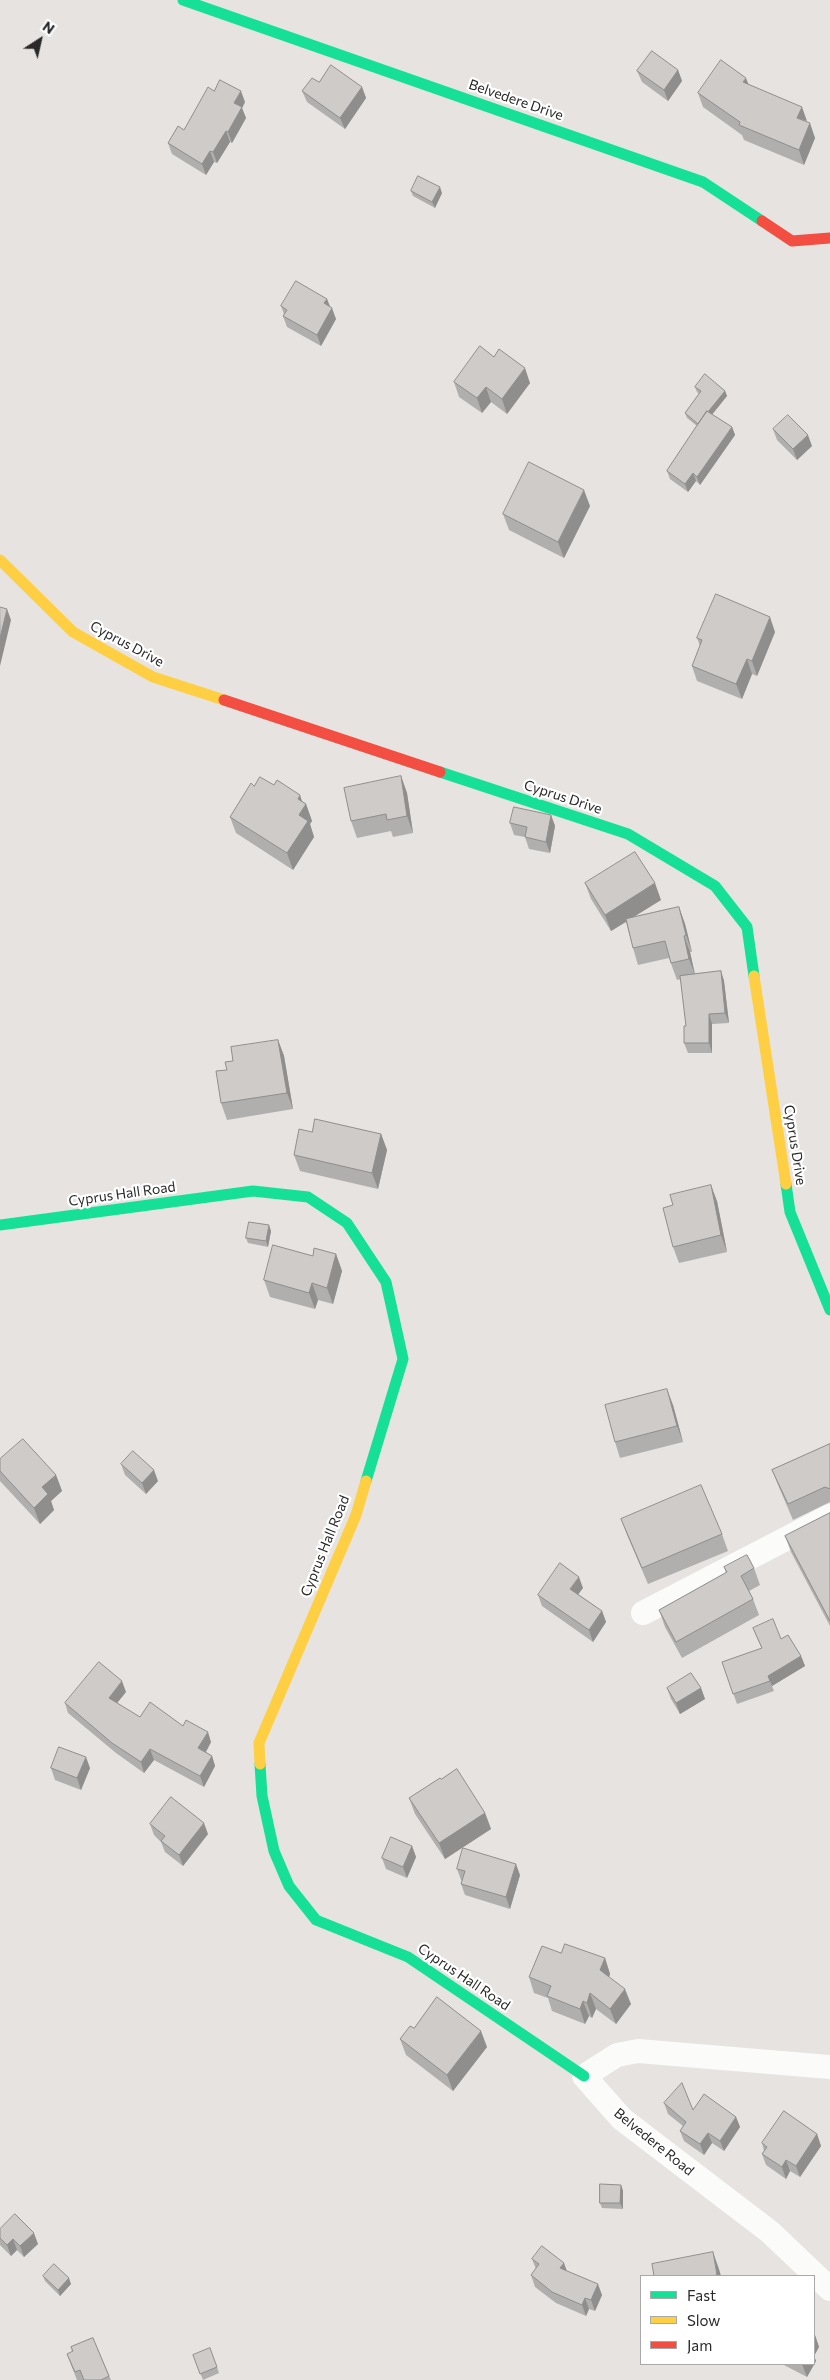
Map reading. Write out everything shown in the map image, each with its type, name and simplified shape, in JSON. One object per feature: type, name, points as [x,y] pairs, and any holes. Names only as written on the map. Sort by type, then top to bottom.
[{"type":"street","name":"Belvedere Drive","points":[[183,0],[703,182],[792,241],[830,238]]},
{"type":"street","name":"Cyprus Drive","points":[[0,560],[73,632],[153,677],[628,834],[715,886],[747,927],[790,1212],[830,1310]]},
{"type":"street","name":"Cyprus Hall Road","points":[[0,1225],[254,1191],[308,1197],[347,1223],[386,1282],[403,1359],[356,1515],[259,1743],[262,1796],[274,1851],[289,1886],[316,1920],[408,1957],[584,2076]]},
{"type":"street","points":[[643,1613],[830,1516]]},
{"type":"street","points":[[584,2076],[617,2055],[638,2051],[830,2067]]},
{"type":"street","name":"Belvedere Road","points":[[584,2076],[622,2119],[770,2232],[830,2289]]},
{"type":"building","points":[[652,51],[678,70],[664,90],[637,71]]},
{"type":"building","points":[[721,60],[746,78],[743,82],[802,107],[797,118],[810,123],[799,150],[739,125],[740,122],[698,93]]},
{"type":"building","points":[[331,65],[362,87],[340,118],[302,91],[312,78],[319,82]]},
{"type":"building","points":[[220,80],[241,91],[234,103],[242,107],[228,132],[226,131],[213,152],[210,151],[202,164],[168,143],[178,126],[184,130],[208,87],[214,91]]},
{"type":"building","points":[[418,176],[440,187],[432,202],[411,191]]},
{"type":"building","points":[[296,281],[327,299],[324,303],[332,308],[317,335],[283,316],[287,310],[281,306]]},
{"type":"building","points":[[480,346],[494,357],[499,349],[525,368],[502,399],[486,387],[477,398],[454,382]]},
{"type":"building","points":[[705,374],[725,391],[698,424],[685,413],[701,391],[695,387]]},
{"type":"building","points":[[707,411],[732,427],[697,477],[693,473],[685,484],[667,471]]},
{"type":"building","points":[[788,415],[808,435],[793,449],[773,429]]},
{"type":"building","points":[[529,462],[584,490],[558,542],[503,514]]},
{"type":"building","points":[[716,594],[770,617],[752,661],[747,659],[736,684],[692,666],[702,640],[697,638]]},
{"type":"building","points":[[0,607],[7,609],[0,638]]},
{"type":"building","points":[[401,776],[407,816],[387,820],[386,814],[351,821],[344,788]]},
{"type":"building","points":[[260,777],[274,785],[277,780],[300,795],[298,799],[306,804],[299,815],[308,821],[287,853],[230,817],[251,783],[254,786]]},
{"type":"building","points":[[514,807],[551,815],[546,842],[525,837],[527,827],[510,823]]},
{"type":"building","points":[[635,852],[655,883],[605,915],[585,883]]},
{"type":"building","points":[[679,907],[686,935],[684,936],[689,959],[671,963],[665,941],[633,948],[626,919]]},
{"type":"building","points":[[721,971],[725,1013],[709,1014],[709,1043],[684,1043],[684,1026],[686,1026],[680,976]]},
{"type":"building","points":[[278,1040],[287,1093],[221,1103],[216,1071],[227,1070],[225,1062],[233,1061],[231,1047]]},
{"type":"building","points":[[315,1119],[381,1134],[372,1173],[294,1155],[299,1129],[312,1132]]},
{"type":"building","points":[[711,1185],[721,1235],[673,1247],[663,1208],[673,1205],[670,1195]]},
{"type":"building","points":[[249,1222],[269,1225],[266,1241],[246,1238]]},
{"type":"building","points":[[273,1245],[313,1256],[314,1248],[336,1254],[327,1288],[312,1283],[309,1293],[264,1280]]},
{"type":"building","points":[[667,1389],[677,1426],[615,1442],[605,1405]]},
{"type":"building","points":[[23,1439],[56,1475],[42,1487],[48,1494],[34,1508],[0,1471],[0,1459]]},
{"type":"building","points":[[830,1444],[830,1489],[825,1487],[788,1504],[772,1470]]},
{"type":"building","points":[[133,1451],[154,1470],[142,1483],[121,1464]]},
{"type":"building","points":[[701,1485],[722,1534],[642,1568],[621,1519]]},
{"type":"building","points":[[830,1513],[830,1621],[785,1536]]},
{"type":"building","points":[[747,1555],[754,1568],[741,1576],[753,1599],[676,1642],[659,1610],[727,1572],[724,1567]]},
{"type":"building","points":[[560,1563],[579,1577],[570,1589],[602,1611],[589,1630],[538,1595]]},
{"type":"building","points":[[773,1619],[781,1639],[788,1635],[801,1656],[768,1676],[770,1681],[733,1694],[722,1662],[762,1648],[753,1628]]},
{"type":"building","points":[[99,1662],[122,1681],[109,1698],[140,1717],[150,1702],[183,1726],[186,1720],[208,1732],[198,1748],[212,1756],[200,1776],[150,1749],[141,1762],[112,1743],[65,1703]]},
{"type":"building","points":[[691,1673],[701,1688],[676,1703],[667,1688]]},
{"type":"building","points":[[59,1747],[86,1757],[77,1778],[51,1768]]},
{"type":"building","points":[[457,1769],[485,1813],[439,1843],[409,1798]]},
{"type":"building","points":[[171,1797],[204,1823],[179,1855],[161,1841],[165,1836],[150,1824]]},
{"type":"building","points":[[391,1837],[412,1846],[403,1867],[382,1858]]},
{"type":"building","points":[[463,1848],[516,1864],[506,1897],[461,1884],[465,1871],[457,1869]]},
{"type":"building","points":[[565,1944],[605,1958],[600,1970],[625,1989],[610,2009],[590,1993],[587,2003],[583,2001],[580,2009],[547,1996],[551,1986],[529,1977],[542,1946],[561,1953]]},
{"type":"building","points":[[437,1997],[481,2031],[447,2075],[400,2039],[410,2026],[414,2028]]},
{"type":"building","points":[[682,2083],[693,2110],[704,2094],[736,2117],[720,2141],[708,2133],[700,2144],[680,2131],[686,2122],[664,2103]]},
{"type":"building","points":[[784,2111],[817,2134],[796,2166],[786,2160],[782,2167],[762,2154],[767,2147],[762,2143]]},
{"type":"building","points":[[600,2184],[621,2185],[620,2203],[600,2203]]},
{"type":"building","points":[[15,2214],[34,2233],[20,2246],[13,2239],[7,2245],[0,2238],[0,2229]]},
{"type":"building","points":[[542,2246],[564,2263],[560,2268],[598,2284],[591,2300],[585,2298],[582,2305],[552,2292],[531,2275],[539,2264],[532,2259]]},
{"type":"building","points":[[713,2252],[717,2275],[654,2275],[652,2264]]},
{"type":"building","points":[[54,2264],[69,2278],[58,2290],[43,2276]]},
{"type":"building","points":[[93,2338],[109,2376],[101,2380],[84,2380],[80,2370],[75,2372],[67,2354],[73,2351],[71,2347]]},
{"type":"building","points":[[210,2348],[217,2367],[200,2374],[193,2355]]},
{"type":"traffic: fast","points":[[183,0],[703,182],[762,221]]},
{"type":"traffic: fast","points":[[440,772],[628,834],[715,886],[747,927],[754,976]]},
{"type":"traffic: fast","points":[[786,1184],[790,1212],[830,1310]]},
{"type":"traffic: fast","points":[[0,1225],[253,1191],[308,1197],[347,1223],[386,1282],[403,1359],[366,1481]]},
{"type":"traffic: fast","points":[[260,1764],[262,1796],[274,1851],[289,1886],[316,1920],[408,1957],[584,2076]]},
{"type":"traffic: slow","points":[[0,560],[73,632],[153,677],[224,700]]},
{"type":"traffic: slow","points":[[754,976],[786,1184]]},
{"type":"traffic: slow","points":[[260,1764],[259,1743],[356,1515],[366,1481]]},
{"type":"traffic: jam","points":[[762,221],[792,241],[830,238]]},
{"type":"traffic: jam","points":[[224,700],[440,772]]}]
